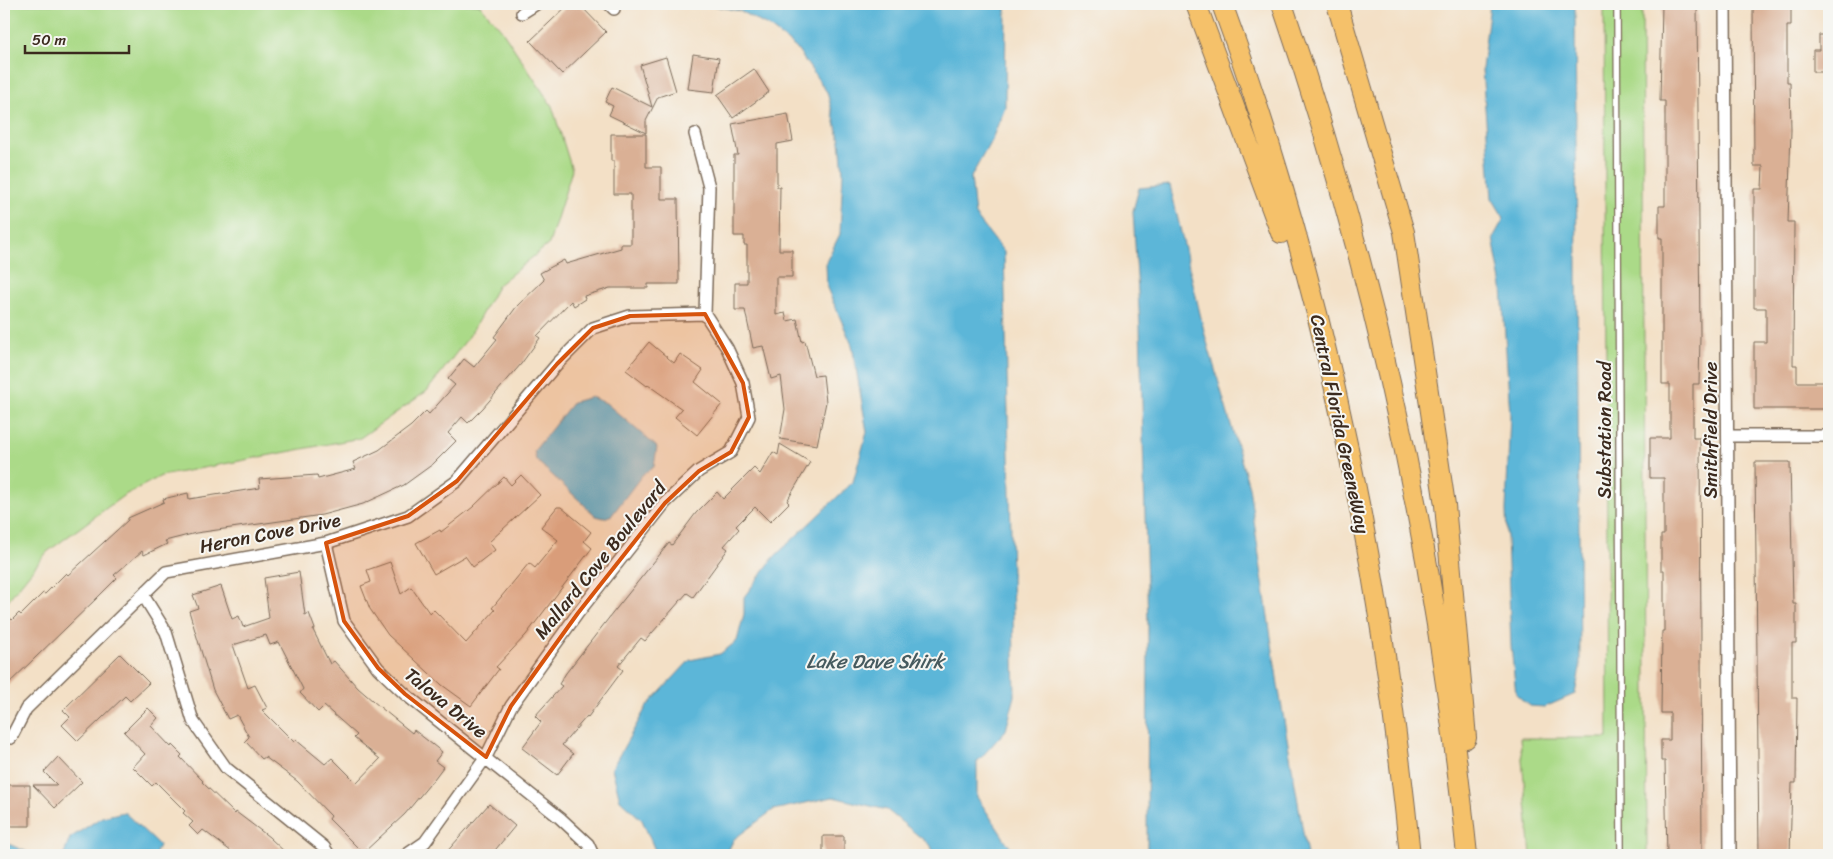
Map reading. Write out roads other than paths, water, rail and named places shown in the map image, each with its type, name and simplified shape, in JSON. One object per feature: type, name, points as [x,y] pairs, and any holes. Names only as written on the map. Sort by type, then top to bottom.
[{"type":"highway","points":[[1196,4],[1279,225],[1319,357],[1360,512]]},
{"type":"highway","name":"Central Florida GreeneWay","points":[[1222,4],[1270,150],[1309,285],[1346,439],[1387,666],[1410,855]]},
{"type":"highway","points":[[1282,4],[1346,207],[1401,427],[1442,648],[1468,855]]},
{"type":"highway","points":[[1337,4],[1404,232],[1420,330],[1446,515],[1464,711],[1468,855]]},
{"type":"street","points":[[522,13],[536,4]]},
{"type":"street","name":"Smithfield Drive","points":[[1725,4],[1730,855]]},
{"type":"street","points":[[695,134],[709,187],[705,314]]},
{"type":"street","name":"Heron Cove Drive","points":[[11,738],[26,709],[166,572],[209,562],[326,543],[408,516],[457,480],[557,364],[593,328],[630,316],[705,314]]},
{"type":"street","name":"Mallard Cove Boulevard","points":[[406,855],[425,842],[486,757],[511,706],[578,613],[665,503],[699,471],[731,452],[749,417],[743,382],[727,348],[705,314]]},
{"type":"street","points":[[1728,436],[1829,436]]},
{"type":"street","name":"Talova Drive","points":[[326,543],[344,621],[378,668],[404,694],[486,757],[567,824],[588,844],[593,855]]},
{"type":"street","points":[[143,595],[166,632],[194,721],[226,768],[324,847],[329,855]]},
{"type":"lane","name":"Substation Road","points":[[1617,4],[1620,855]]},
{"type":"water","name":"Lake Dave Shirk","points":[[705,4],[1006,4],[1005,107],[992,139],[971,177],[975,215],[1004,252],[1015,696],[1006,730],[977,762],[977,797],[1015,855],[934,855],[931,846],[887,810],[833,797],[773,810],[734,839],[726,855],[657,855],[642,820],[620,800],[612,768],[647,706],[690,660],[720,654],[737,641],[744,614],[744,597],[774,557],[853,482],[867,432],[852,345],[827,288],[826,262],[840,234],[843,172],[840,141],[827,92],[796,48],[769,27],[740,11]]},
{"type":"water","points":[[1490,4],[1575,4],[1580,668],[1575,694],[1545,707],[1529,706],[1516,694],[1511,646],[1506,510],[1510,415],[1502,287],[1493,238],[1504,218],[1492,198],[1482,69]]},
{"type":"water","points":[[1170,185],[1205,335],[1249,487],[1278,685],[1307,855],[1147,855],[1148,627],[1140,326],[1133,211],[1139,188]]},
{"type":"water","points":[[591,397],[606,403],[657,447],[654,467],[643,474],[612,515],[604,518],[596,516],[536,460],[534,451],[573,402]]},
{"type":"water","points":[[124,812],[159,845],[155,855],[55,855],[64,854],[70,838],[102,817]]},
{"type":"water","points":[[4,842],[34,855],[4,855]]}]
